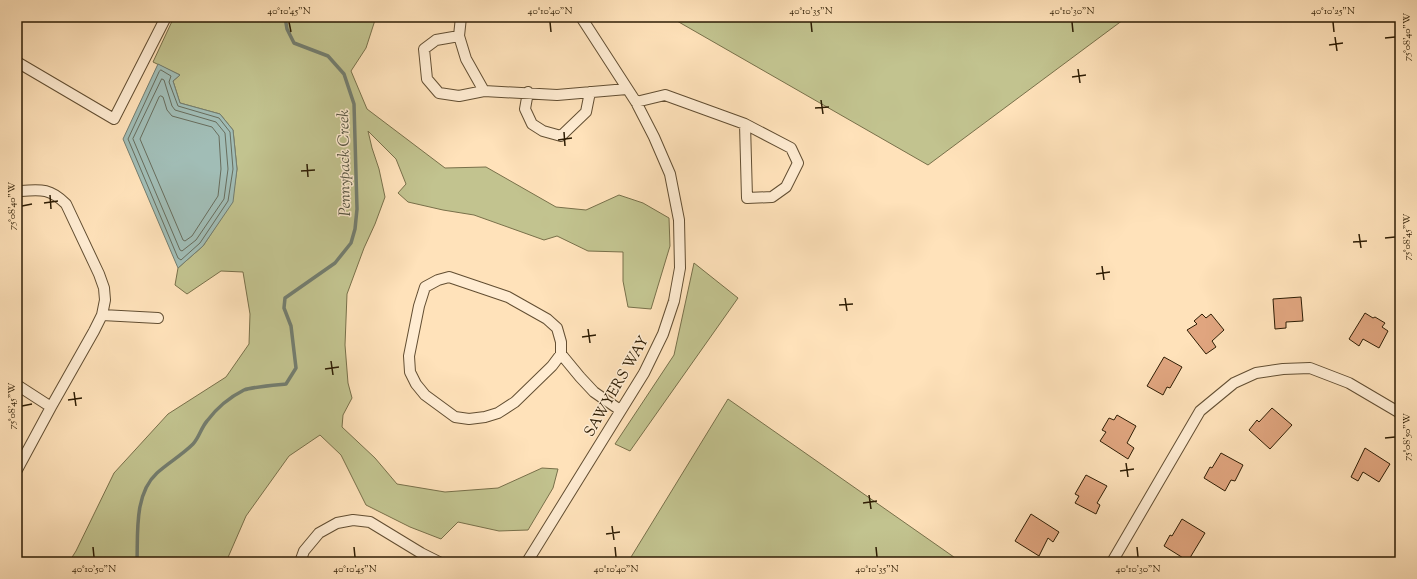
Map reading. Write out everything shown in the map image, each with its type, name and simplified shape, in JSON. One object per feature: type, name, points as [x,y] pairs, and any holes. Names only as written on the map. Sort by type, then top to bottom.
[{"type":"street","points":[[17,62],[114,119],[166,17]]},
{"type":"street","points":[[461,17],[459,36],[466,59],[484,91]]},
{"type":"street","name":"SAWYERS WAY","points":[[526,562],[644,373],[664,334],[674,301],[680,268],[679,220],[670,174],[654,137],[636,102],[581,17]]},
{"type":"street","points":[[459,36],[436,40],[424,49],[428,79],[439,93],[459,96],[484,91],[528,92],[557,95],[627,89]]},
{"type":"street","points":[[528,92],[525,109],[532,124],[543,131],[561,136],[586,112],[590,92]]},
{"type":"street","points":[[636,102],[665,95],[745,124],[791,148],[798,163],[786,187],[772,197],[747,198],[745,124]]},
{"type":"street","points":[[17,470],[102,315],[105,300],[104,288],[99,274],[66,204],[59,197],[45,190],[21,191]]},
{"type":"street","points":[[561,354],[552,366],[515,402],[498,413],[485,417],[469,419],[455,417],[425,395],[416,384],[410,372],[409,356],[418,306],[425,287],[449,276],[508,297],[547,319],[557,328],[561,342],[561,354],[594,392],[620,410]]},
{"type":"street","points":[[102,315],[158,318]]},
{"type":"street","points":[[1112,562],[1200,411],[1234,383],[1256,373],[1283,369],[1310,368],[1349,383],[1400,413]]},
{"type":"street","points":[[17,385],[51,407]]},
{"type":"street","points":[[300,562],[304,551],[319,533],[337,523],[353,520],[370,522],[421,553],[439,562]]},
{"type":"green space","points":[[174,17],[376,17],[366,48],[351,71],[367,109],[445,168],[486,167],[556,207],[586,210],[619,195],[643,203],[669,218],[670,246],[651,309],[628,307],[623,281],[623,252],[588,251],[557,236],[544,240],[474,215],[408,202],[398,193],[406,184],[396,159],[368,131],[385,197],[347,294],[345,345],[348,383],[352,398],[343,415],[342,427],[375,458],[397,484],[445,492],[498,488],[542,468],[558,469],[553,488],[528,530],[499,531],[458,522],[441,539],[410,527],[366,505],[341,455],[320,435],[289,456],[246,516],[226,562],[69,562],[76,551],[114,473],[168,414],[226,377],[249,344],[250,314],[243,272],[221,271],[187,294],[175,285],[178,268],[203,246],[232,202],[237,169],[233,130],[220,114],[180,103],[173,81],[180,75],[153,62]]},
{"type":"green space","points":[[670,17],[1127,17],[928,165]]},
{"type":"green space","points":[[694,263],[738,298],[630,451],[615,444],[674,355]]},
{"type":"green space","points":[[728,399],[961,562],[628,562]]},
{"type":"water","points":[[158,64],[180,75],[173,81],[180,103],[220,114],[233,130],[237,169],[233,202],[203,246],[178,268],[123,139]]},
{"type":"building","points":[[1301,297],[1303,321],[1286,322],[1286,328],[1275,329],[1273,299]]},
{"type":"building","points":[[1365,313],[1385,323],[1382,327],[1388,331],[1379,348],[1363,339],[1359,346],[1349,339]]},
{"type":"building","points":[[1202,314],[1206,318],[1211,314],[1224,330],[1212,341],[1216,347],[1206,354],[1187,330],[1197,324],[1194,321]]},
{"type":"building","points":[[1164,357],[1182,367],[1170,388],[1167,387],[1163,395],[1147,386]]},
{"type":"building","points":[[1272,408],[1292,425],[1270,449],[1249,430],[1257,420],[1259,422]]},
{"type":"building","points":[[1117,415],[1136,426],[1127,443],[1134,448],[1128,459],[1100,441],[1106,432],[1102,430],[1109,418],[1114,420]]},
{"type":"building","points":[[1365,448],[1390,464],[1379,482],[1363,472],[1358,481],[1351,477]]},
{"type":"building","points":[[1221,453],[1243,465],[1235,481],[1231,480],[1225,491],[1204,478],[1210,467],[1212,468]]},
{"type":"building","points":[[1086,475],[1107,486],[1097,503],[1100,505],[1096,514],[1075,503],[1079,496],[1075,494]]},
{"type":"building","points":[[1031,514],[1059,532],[1053,542],[1048,538],[1039,556],[1015,541]]},
{"type":"building","points":[[1182,519],[1205,533],[1188,561],[1164,546]]},
{"type":"waterway","name":"Pennypack Creek","points":[[137,562],[139,514],[144,492],[150,482],[157,473],[193,444],[205,424],[219,408],[229,400],[247,389],[286,384],[296,368],[291,326],[284,308],[285,298],[335,263],[351,243],[355,229],[357,209],[354,104],[344,74],[328,56],[294,43],[287,29],[285,17]]}]
